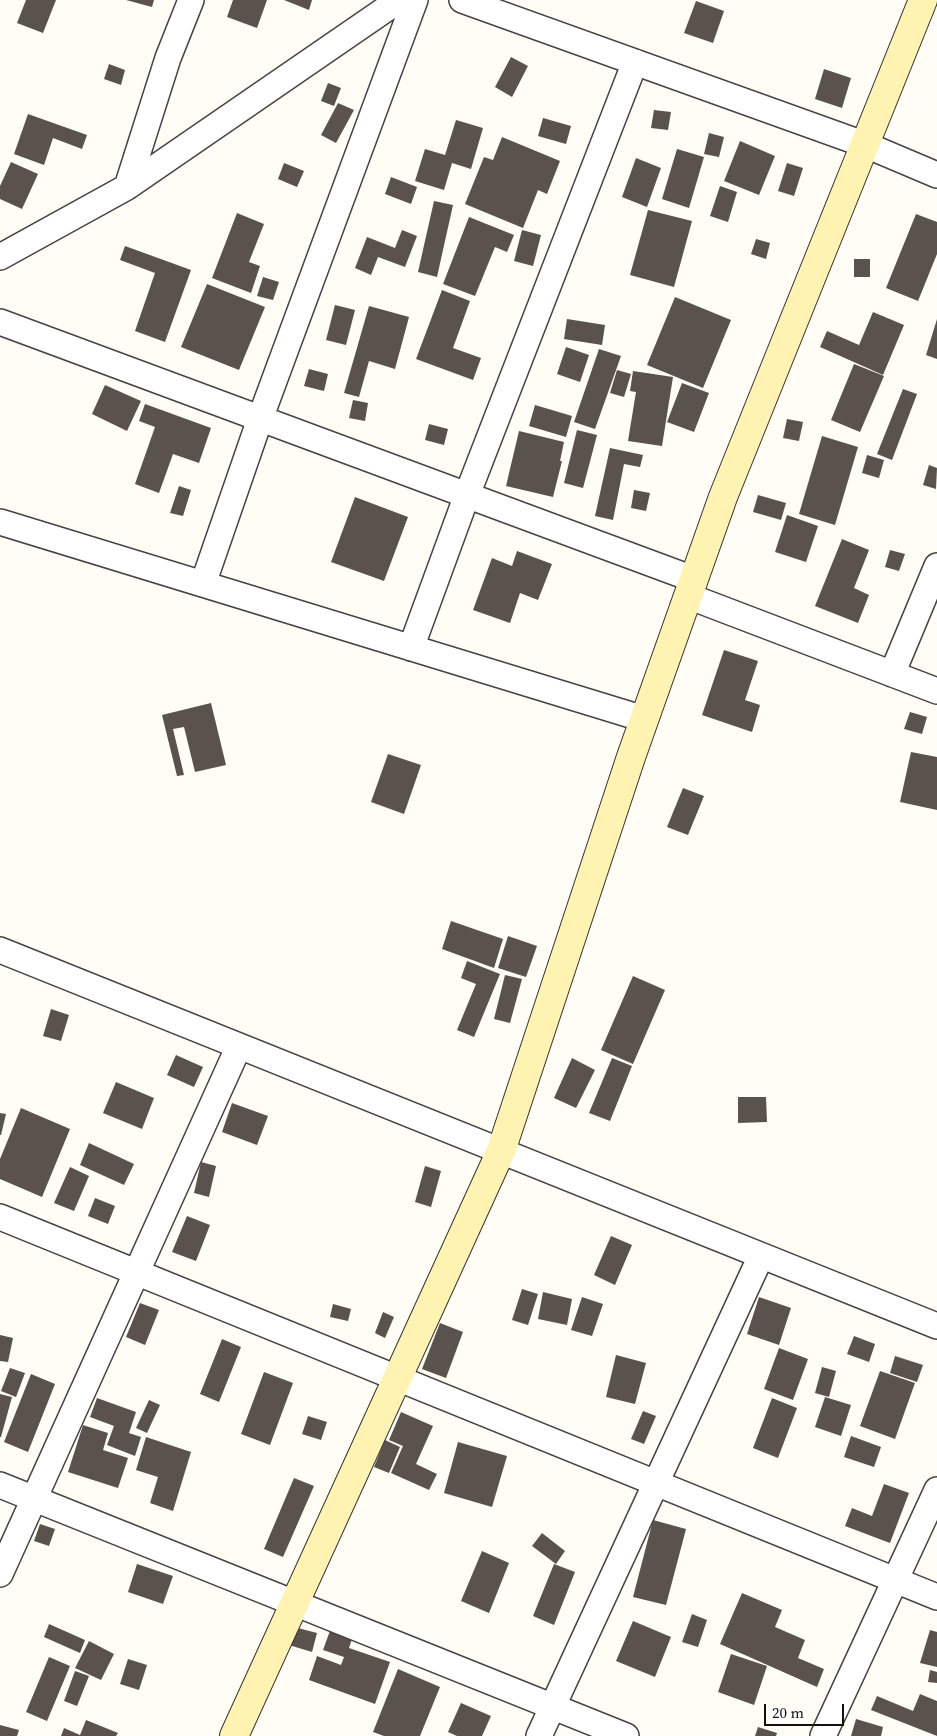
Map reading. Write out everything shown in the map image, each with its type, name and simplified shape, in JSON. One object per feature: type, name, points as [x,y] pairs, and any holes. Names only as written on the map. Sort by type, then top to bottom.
[{"type":"street","points":[[127,187],[168,58],[191,0]]},
{"type":"street","points":[[0,257],[127,187],[399,0]]},
{"type":"street","points":[[203,584],[260,419],[415,0]]},
{"type":"street","points":[[462,0],[866,145],[937,175]]},
{"type":"street","points":[[234,1736],[501,1151],[644,719],[723,497],[923,0]]},
{"type":"street","points":[[411,648],[467,495],[635,62]]},
{"type":"street","points":[[0,322],[467,495],[892,674],[937,691]]},
{"type":"street","points":[[0,522],[644,719]]},
{"type":"street","points":[[892,674],[937,566]]},
{"type":"street","points":[[0,950],[937,1326]]},
{"type":"street","points":[[0,1574],[239,1046]]},
{"type":"street","points":[[0,1217],[937,1596]]},
{"type":"street","points":[[539,1736],[761,1256]]},
{"type":"street","points":[[0,1485],[626,1736]]},
{"type":"street","points":[[823,1736],[937,1490]]},
{"type":"building","points":[[26,0],[56,0],[43,33],[17,23]]},
{"type":"building","points":[[126,0],[154,0],[152,7]]},
{"type":"building","points":[[233,0],[267,0],[257,28],[227,17]]},
{"type":"building","points":[[284,0],[312,0],[309,10]]},
{"type":"building","points":[[696,1],[724,11],[713,43],[684,33]]},
{"type":"building","points":[[511,57],[528,66],[512,97],[495,87]]},
{"type":"building","points":[[109,64],[125,70],[121,85],[104,79]]},
{"type":"building","points":[[824,69],[851,78],[842,108],[815,99]]},
{"type":"building","points":[[328,83],[341,88],[334,106],[321,101]]},
{"type":"building","points":[[338,103],[354,110],[336,143],[321,135]]},
{"type":"building","points":[[654,110],[671,112],[668,130],[651,128]]},
{"type":"building","points":[[28,114],[87,135],[82,149],[53,138],[44,165],[14,154]]},
{"type":"building","points":[[543,118],[571,126],[566,144],[538,136]]},
{"type":"building","points":[[456,120],[483,128],[471,169],[452,163],[444,190],[415,181],[425,149],[445,155]]},
{"type":"building","points":[[709,133],[724,137],[719,157],[704,154]]},
{"type":"building","points":[[502,137],[560,161],[547,194],[538,190],[523,228],[465,204],[484,157],[493,160]]},
{"type":"building","points":[[740,141],[775,156],[759,195],[724,181]]},
{"type":"building","points":[[677,149],[704,157],[689,208],[662,199]]},
{"type":"building","points":[[636,158],[661,168],[647,207],[622,197]]},
{"type":"building","points":[[11,162],[38,174],[22,209],[0,199],[0,186]]},
{"type":"building","points":[[284,163],[304,171],[297,187],[278,179]]},
{"type":"building","points":[[787,163],[803,168],[794,196],[778,191]]},
{"type":"building","points":[[391,177],[417,187],[411,204],[385,194]]},
{"type":"building","points":[[720,186],[737,192],[728,222],[710,216]]},
{"type":"building","points":[[434,201],[453,205],[437,277],[418,272]]},
{"type":"building","points":[[648,210],[692,221],[674,287],[630,275]]},
{"type":"building","points":[[237,213],[264,224],[249,262],[260,266],[251,293],[212,278]]},
{"type":"building","points":[[916,214],[937,222],[937,254],[918,301],[886,288]]},
{"type":"building","points":[[469,217],[514,235],[507,252],[495,247],[475,296],[443,284]]},
{"type":"building","points":[[402,230],[417,236],[405,267],[378,257],[371,275],[355,268],[367,237],[395,248]]},
{"type":"building","points":[[522,230],[541,235],[533,266],[514,261]]},
{"type":"building","points":[[756,239],[770,243],[766,259],[751,254]]},
{"type":"building","points":[[125,246],[191,270],[165,342],[135,331],[155,273],[120,260]]},
{"type":"building","points":[[854,259],[870,259],[870,277],[854,277]]},
{"type":"building","points":[[263,277],[279,282],[273,300],[257,296]]},
{"type":"building","points":[[207,284],[265,307],[239,370],[181,347]]},
{"type":"building","points":[[442,290],[470,301],[453,348],[481,358],[473,380],[416,359]]},
{"type":"building","points":[[675,297],[731,320],[703,388],[647,365]]},
{"type":"building","points":[[335,305],[355,310],[346,345],[326,340]]},
{"type":"building","points":[[369,306],[409,317],[395,369],[369,361],[359,397],[344,393]]},
{"type":"building","points":[[873,312],[904,325],[883,375],[820,347],[827,331],[859,345]]},
{"type":"building","points":[[567,319],[605,325],[602,345],[564,339]]},
{"type":"building","points":[[937,319],[937,359],[926,355]]},
{"type":"building","points":[[566,347],[589,355],[580,382],[557,374]]},
{"type":"building","points":[[599,349],[621,356],[595,429],[574,422]]},
{"type":"building","points":[[854,364],[884,376],[860,432],[831,420]]},
{"type":"building","points":[[309,369],[328,374],[324,391],[304,386]]},
{"type":"building","points":[[617,370],[631,374],[624,397],[610,393]]},
{"type":"building","points":[[633,371],[673,377],[662,446],[628,441],[636,392],[630,391]]},
{"type":"building","points":[[682,383],[709,393],[694,432],[667,422]]},
{"type":"building","points":[[105,385],[141,401],[127,431],[92,414]]},
{"type":"building","points":[[903,389],[917,394],[892,460],[877,454]]},
{"type":"building","points":[[353,400],[368,403],[365,421],[349,418]]},
{"type":"building","points":[[145,404],[211,428],[199,463],[173,454],[159,493],[135,484],[155,427],[139,421]]},
{"type":"building","points":[[535,405],[572,416],[566,437],[529,426]]},
{"type":"building","points":[[787,419],[803,422],[799,441],[783,438]]},
{"type":"building","points":[[429,424],[448,429],[444,445],[425,440]]},
{"type":"building","points":[[577,430],[597,435],[583,488],[564,483]]},
{"type":"building","points":[[519,431],[564,442],[560,461],[562,461],[553,497],[506,486]]},
{"type":"building","points":[[822,436],[858,447],[835,525],[799,514]]},
{"type":"building","points":[[610,448],[643,455],[640,467],[624,464],[613,520],[595,516]]},
{"type":"building","points":[[867,455],[884,460],[879,478],[862,473]]},
{"type":"building","points":[[929,465],[937,468],[936,489],[923,485]]},
{"type":"building","points":[[179,486],[191,490],[183,516],[170,513]]},
{"type":"building","points":[[634,490],[650,493],[646,511],[631,508]]},
{"type":"building","points":[[758,495],[786,503],[781,520],[753,512]]},
{"type":"building","points":[[355,497],[408,517],[384,581],[331,562]]},
{"type":"building","points":[[787,515],[818,526],[806,562],[775,552]]},
{"type":"building","points":[[842,539],[869,550],[854,588],[869,595],[858,623],[815,606]]},
{"type":"building","points":[[890,550],[905,554],[899,571],[885,567]]},
{"type":"building","points":[[517,551],[552,564],[538,600],[520,593],[510,623],[473,610],[492,558],[512,566]]},
{"type":"building","points":[[724,650],[758,661],[745,700],[760,705],[752,732],[702,715]]},
{"type":"building","points":[[211,703],[226,765],[195,772],[184,727],[173,729],[184,775],[177,776],[162,715]]},
{"type":"building","points":[[910,712],[927,717],[922,734],[904,729]]},
{"type":"building","points":[[911,752],[937,757],[937,810],[900,802]]},
{"type":"building","points":[[388,754],[421,765],[404,814],[371,802]]},
{"type":"building","points":[[683,788],[704,796],[688,835],[667,827]]},
{"type":"building","points":[[451,921],[503,939],[494,968],[442,949]]},
{"type":"building","points":[[508,936],[537,946],[526,977],[498,968]]},
{"type":"building","points":[[467,961],[500,974],[474,1037],[457,1030],[476,984],[461,978]]},
{"type":"building","points":[[505,975],[522,979],[510,1023],[494,1019]]},
{"type":"building","points":[[633,976],[665,990],[633,1064],[601,1050]]},
{"type":"building","points":[[51,1009],[69,1015],[61,1041],[43,1036]]},
{"type":"building","points":[[176,1055],[203,1067],[194,1087],[167,1075]]},
{"type":"building","points":[[572,1058],[595,1070],[576,1108],[554,1098]]},
{"type":"building","points":[[612,1058],[632,1066],[610,1121],[589,1113]]},
{"type":"building","points":[[116,1082],[154,1098],[142,1129],[103,1113]]},
{"type":"building","points":[[738,1097],[766,1097],[767,1122],[738,1123]]},
{"type":"building","points":[[232,1103],[268,1116],[257,1145],[222,1132]]},
{"type":"building","points":[[21,1108],[70,1129],[42,1197],[0,1179],[0,1159]]},
{"type":"building","points":[[0,1113],[6,1114],[1,1135],[0,1135]]},
{"type":"building","points":[[89,1143],[134,1164],[124,1185],[80,1165]]},
{"type":"building","points":[[201,1162],[216,1166],[209,1197],[194,1193]]},
{"type":"building","points":[[425,1166],[441,1171],[431,1207],[415,1202]]},
{"type":"building","points":[[70,1167],[89,1176],[74,1211],[54,1203]]},
{"type":"building","points":[[95,1198],[115,1206],[108,1224],[88,1216]]},
{"type":"building","points":[[187,1216],[210,1225],[196,1261],[172,1252]]},
{"type":"building","points":[[611,1236],[632,1245],[615,1285],[594,1275]]},
{"type":"building","points":[[522,1289],[538,1294],[528,1325],[512,1320]]},
{"type":"building","points":[[543,1292],[572,1299],[567,1325],[538,1319]]},
{"type":"building","points":[[582,1297],[603,1304],[592,1336],[571,1330]]},
{"type":"building","points":[[759,1297],[791,1308],[779,1345],[747,1334]]},
{"type":"building","points":[[140,1303],[159,1310],[145,1345],[126,1337]]},
{"type":"building","points":[[333,1304],[351,1309],[348,1321],[330,1317]]},
{"type":"building","points":[[383,1312],[394,1317],[385,1338],[375,1333]]},
{"type":"building","points":[[440,1323],[463,1332],[446,1378],[422,1369]]},
{"type":"building","points":[[0,1335],[13,1338],[8,1362],[0,1361]]},
{"type":"building","points":[[854,1336],[875,1344],[869,1362],[847,1354]]},
{"type":"building","points":[[222,1339],[241,1347],[219,1402],[200,1394]]},
{"type":"building","points":[[779,1348],[808,1359],[793,1400],[764,1389]]},
{"type":"building","points":[[616,1355],[646,1363],[635,1404],[606,1397]]},
{"type":"building","points":[[895,1356],[923,1365],[917,1382],[890,1373]]},
{"type":"building","points":[[822,1367],[836,1371],[829,1397],[815,1393]]},
{"type":"building","points":[[10,1368],[25,1373],[16,1397],[1,1391]]},
{"type":"building","points":[[880,1371],[915,1383],[895,1439],[860,1426]]},
{"type":"building","points":[[264,1372],[293,1383],[270,1445],[241,1434]]},
{"type":"building","points":[[31,1374],[55,1384],[28,1452],[4,1442]]},
{"type":"building","points":[[0,1394],[12,1397],[1,1437],[0,1437]]},
{"type":"building","points":[[825,1397],[851,1405],[841,1436],[815,1427]]},
{"type":"building","points":[[97,1398],[136,1412],[129,1433],[141,1437],[135,1456],[107,1445],[114,1426],[90,1417]]},
{"type":"building","points":[[772,1398],[797,1408],[778,1458],[753,1448]]},
{"type":"building","points":[[149,1400],[160,1405],[147,1433],[136,1428]]},
{"type":"building","points":[[643,1411],[656,1416],[644,1444],[631,1439]]},
{"type":"building","points":[[401,1412],[433,1426],[416,1464],[437,1474],[429,1490],[391,1473],[403,1446],[389,1440]]},
{"type":"building","points":[[308,1416],[327,1422],[321,1440],[302,1434]]},
{"type":"building","points":[[83,1425],[108,1433],[103,1450],[128,1458],[118,1488],[68,1472]]},
{"type":"building","points":[[851,1436],[881,1447],[874,1467],[844,1457]]},
{"type":"building","points":[[146,1437],[191,1452],[173,1511],[150,1503],[158,1477],[136,1470]]},
{"type":"building","points":[[385,1440],[400,1447],[389,1473],[374,1467]]},
{"type":"building","points":[[458,1442],[507,1456],[492,1507],[444,1493]]},
{"type":"building","points":[[294,1478],[314,1486],[283,1557],[264,1549]]},
{"type":"building","points":[[884,1484],[909,1493],[890,1543],[845,1526],[852,1508],[872,1516]]},
{"type":"building","points":[[653,1520],[686,1529],[666,1605],[633,1597]]},
{"type":"building","points":[[40,1524],[55,1529],[49,1546],[34,1541]]},
{"type":"building","points":[[542,1533],[565,1551],[556,1564],[532,1546]]},
{"type":"building","points":[[482,1551],[509,1563],[489,1613],[461,1601]]},
{"type":"building","points":[[137,1564],[173,1576],[163,1604],[128,1592]]},
{"type":"building","points":[[554,1564],[575,1572],[554,1625],[533,1616]]},
{"type":"building","points":[[742,1593],[782,1610],[775,1627],[805,1640],[798,1658],[824,1669],[817,1687],[720,1644]]},
{"type":"building","points":[[692,1614],[707,1620],[698,1647],[682,1642]]},
{"type":"building","points":[[633,1621],[671,1637],[655,1677],[616,1661]]},
{"type":"building","points":[[49,1624],[85,1640],[80,1653],[44,1637]]},
{"type":"building","points":[[294,1627],[317,1633],[312,1652],[289,1645]]},
{"type":"building","points":[[331,1628],[353,1636],[349,1648],[390,1662],[375,1704],[309,1680],[317,1656],[341,1665],[344,1657],[323,1650]]},
{"type":"building","points":[[930,1630],[937,1632],[937,1667],[920,1663]]},
{"type":"building","points":[[89,1641],[114,1654],[101,1680],[75,1668]]},
{"type":"building","points":[[731,1654],[767,1666],[754,1705],[718,1692]]},
{"type":"building","points":[[49,1657],[70,1666],[47,1721],[26,1712]]},
{"type":"building","points":[[128,1659],[147,1665],[139,1690],[120,1684]]},
{"type":"building","points":[[398,1669],[440,1687],[420,1736],[384,1736],[373,1732]]},
{"type":"building","points":[[930,1670],[937,1672],[937,1683],[928,1682]]},
{"type":"building","points":[[75,1671],[89,1676],[77,1706],[64,1701]]},
{"type":"building","points":[[920,1694],[937,1701],[937,1736],[871,1710],[877,1696],[913,1711]]},
{"type":"building","points":[[461,1703],[491,1716],[482,1736],[457,1736],[448,1732]]},
{"type":"building","points":[[856,1719],[883,1727],[881,1736],[851,1736]]},
{"type":"building","points":[[86,1720],[118,1733],[116,1736],[61,1736],[64,1728],[80,1735]]},
{"type":"building","points":[[0,1725],[19,1730],[17,1736],[0,1736]]},
{"type":"building","points":[[758,1727],[777,1733],[776,1736],[755,1736]]}]
